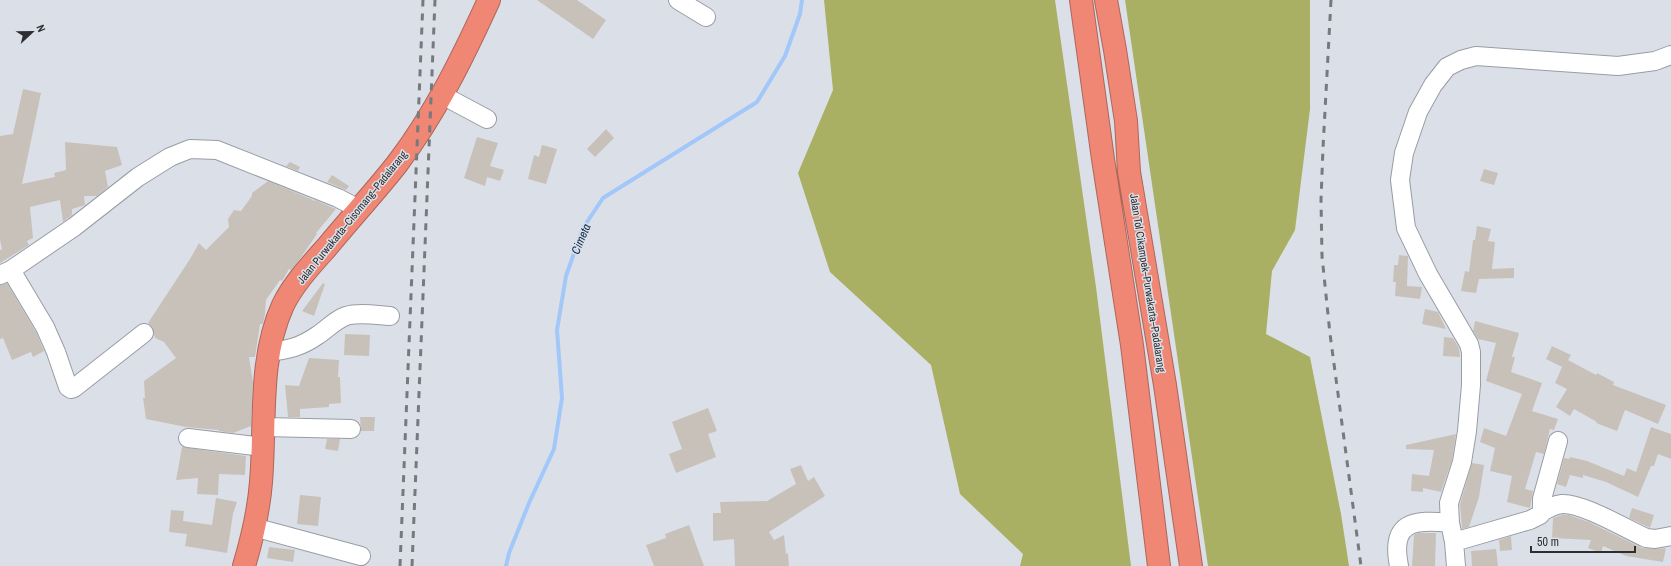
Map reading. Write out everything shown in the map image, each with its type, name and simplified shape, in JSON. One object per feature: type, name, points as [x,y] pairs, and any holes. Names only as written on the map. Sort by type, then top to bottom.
[{"type":"highway","name":"Jalan Purwakarta–Cisomang–Padalarang","points":[[244,566],[261,483],[268,352],[272,336],[284,305],[303,274],[397,164],[422,129],[442,95],[489,0]]},
{"type":"highway","points":[[1081,0],[1103,159],[1132,345],[1159,566]]},
{"type":"highway","name":"Jalan Tol Cikampek–Purwakarta–Padalarang","points":[[1106,0],[1126,121],[1129,172],[1165,384],[1191,566]]},
{"type":"street","points":[[678,0],[706,17]]},
{"type":"street","points":[[1456,566],[1454,542],[1450,523],[1449,503],[1462,462],[1467,431],[1472,359],[1469,344],[1428,274],[1406,228],[1400,180],[1404,153],[1418,112],[1433,85],[1446,67],[1460,60],[1476,56],[1618,66],[1655,61],[1671,55]]},
{"type":"street","points":[[442,95],[487,119]]},
{"type":"street","points":[[144,333],[98,370],[71,389],[68,387],[56,352],[45,327],[6,273],[74,227],[138,177],[170,157],[190,149],[217,150],[332,195],[359,209]]},
{"type":"street","points":[[268,352],[290,350],[299,347],[316,337],[338,320],[347,316],[354,314],[390,316]]},
{"type":"street","points":[[188,438],[263,437],[351,429]]},
{"type":"street","points":[[1542,512],[1544,493],[1558,441]]},
{"type":"street","points":[[1454,542],[1536,518],[1542,512],[1554,506],[1569,505],[1593,513],[1646,538],[1655,539],[1671,536]]},
{"type":"street","points":[[1399,566],[1396,551],[1397,540],[1402,531],[1413,523],[1428,520],[1450,523]]},
{"type":"street","points":[[253,527],[361,556]]},
{"type":"green space","points":[[824,0],[1055,0],[1096,287],[1131,566],[1020,566],[1023,554],[960,494],[931,365],[830,272],[798,173],[833,90]]},
{"type":"green space","points":[[1125,0],[1310,0],[1310,109],[1295,230],[1272,271],[1266,334],[1310,357],[1341,514],[1349,566],[1208,566]]},
{"type":"building","points":[[537,0],[577,0],[606,20],[593,39]]},
{"type":"building","points":[[23,89],[41,93],[22,184],[55,177],[54,173],[66,170],[65,142],[117,147],[122,165],[105,171],[108,187],[97,196],[84,196],[85,205],[72,209],[72,215],[63,222],[60,200],[30,207],[33,238],[27,241],[29,245],[0,263],[0,250],[2,249],[0,240],[0,136],[13,134]]},
{"type":"building","points":[[606,129],[614,138],[595,157],[587,149]]},
{"type":"building","points":[[477,137],[498,143],[490,166],[504,170],[500,181],[487,177],[485,186],[464,178]]},
{"type":"building","points":[[542,145],[557,149],[546,184],[528,179],[534,155],[539,157]]},
{"type":"building","points":[[290,162],[300,167],[298,171],[286,166]]},
{"type":"building","points":[[1484,169],[1498,173],[1494,185],[1480,181]]},
{"type":"building","points":[[332,175],[349,186],[346,190],[327,182]]},
{"type":"building","points":[[268,181],[336,209],[316,233],[317,234],[297,263],[291,270],[289,269],[282,281],[280,280],[266,300],[265,314],[263,324],[260,324],[255,357],[249,357],[253,382],[251,426],[233,433],[219,430],[186,427],[146,419],[143,398],[145,398],[144,381],[176,358],[164,342],[155,338],[152,327],[148,323],[199,243],[206,250],[229,227],[228,219],[234,210],[241,211],[252,196],[252,193]]},
{"type":"building","points":[[1477,226],[1491,229],[1488,241],[1495,242],[1492,269],[1514,268],[1514,278],[1479,279],[1476,293],[1461,291],[1465,271],[1469,272],[1473,240],[1475,240]]},
{"type":"building","points":[[1399,255],[1408,256],[1407,286],[1422,287],[1420,299],[1395,296],[1396,282],[1393,282],[1394,265],[1398,265]]},
{"type":"building","points":[[7,283],[36,332],[44,351],[33,357],[31,352],[12,360],[3,338],[0,339],[0,285]]},
{"type":"building","points":[[323,283],[325,284],[314,316],[302,311]]},
{"type":"building","points":[[1425,309],[1438,312],[1446,329],[1422,324]]},
{"type":"building","points":[[1475,321],[1519,333],[1512,357],[1515,357],[1511,372],[1542,383],[1532,411],[1558,419],[1554,430],[1550,429],[1544,454],[1536,452],[1525,489],[1533,491],[1530,508],[1507,502],[1512,476],[1490,471],[1495,448],[1480,442],[1484,428],[1506,436],[1522,394],[1486,381],[1496,343],[1478,339],[1473,331]]},
{"type":"building","points":[[345,334],[370,335],[369,356],[344,355]]},
{"type":"building","points":[[1444,337],[1453,338],[1459,348],[1460,357],[1443,356]]},
{"type":"building","points":[[1552,346],[1571,355],[1568,360],[1596,375],[1597,373],[1614,382],[1613,385],[1666,405],[1658,424],[1625,410],[1617,431],[1596,423],[1597,422],[1574,409],[1570,416],[1556,407],[1567,389],[1555,383],[1562,367],[1546,359]]},
{"type":"building","points":[[309,358],[339,360],[338,377],[340,377],[341,403],[329,404],[329,407],[300,409],[300,417],[288,417],[285,385],[299,386]]},
{"type":"building","points":[[708,408],[717,431],[708,434],[716,457],[676,473],[669,454],[682,449],[672,422]]},
{"type":"building","points":[[360,417],[375,417],[374,431],[361,431]]},
{"type":"building","points":[[1651,427],[1671,434],[1671,459],[1658,454],[1654,466],[1651,466],[1638,497],[1606,482],[1583,475],[1583,478],[1570,475],[1566,487],[1557,484],[1564,458],[1569,459],[1570,457],[1587,461],[1624,476],[1627,468],[1636,472]]},
{"type":"building","points":[[1456,434],[1452,460],[1441,492],[1423,488],[1423,492],[1411,491],[1412,474],[1429,476],[1434,450],[1406,449],[1406,445]]},
{"type":"building","points":[[327,439],[340,439],[338,451],[325,449]]},
{"type":"building","points":[[182,447],[246,456],[245,475],[219,474],[218,495],[197,494],[198,478],[176,480]]},
{"type":"building","points":[[1472,463],[1484,465],[1479,497],[1469,527],[1462,529],[1460,504]]},
{"type":"building","points":[[801,465],[808,481],[814,477],[825,496],[769,532],[774,540],[784,535],[789,566],[735,566],[734,539],[713,541],[713,513],[721,513],[720,502],[767,501],[796,484],[790,469]]},
{"type":"building","points":[[300,495],[321,497],[318,526],[297,524]]},
{"type":"building","points":[[216,498],[237,502],[233,514],[227,553],[185,546],[187,534],[169,532],[171,510],[184,511],[183,521],[212,525]]},
{"type":"building","points":[[1632,508],[1654,515],[1650,528],[1629,518]]},
{"type":"building","points":[[1562,515],[1569,515],[1589,522],[1642,548],[1666,548],[1663,562],[1626,556],[1603,546],[1601,553],[1588,548],[1591,540],[1552,538],[1553,518]]},
{"type":"building","points":[[689,525],[704,566],[654,566],[646,545],[666,538],[665,534]]},
{"type":"building","points":[[1418,533],[1436,533],[1435,566],[1412,566],[1414,535]]},
{"type":"building","points":[[1511,536],[1512,550],[1500,551],[1499,540]]},
{"type":"building","points":[[269,547],[295,550],[293,562],[267,558]]},
{"type":"building","points":[[1496,549],[1498,566],[1472,566],[1471,551]]},
{"type":"waterway","name":"Cimeta","points":[[506,566],[509,553],[529,503],[554,449],[562,398],[557,330],[566,276],[583,228],[603,198],[757,102],[785,56],[800,14],[802,0]]},
{"type":"railway","points":[[400,566],[423,0]]},
{"type":"railway","points":[[412,566],[435,0]]},
{"type":"railway","points":[[1331,0],[1321,200],[1322,256],[1330,334],[1361,566]]}]
